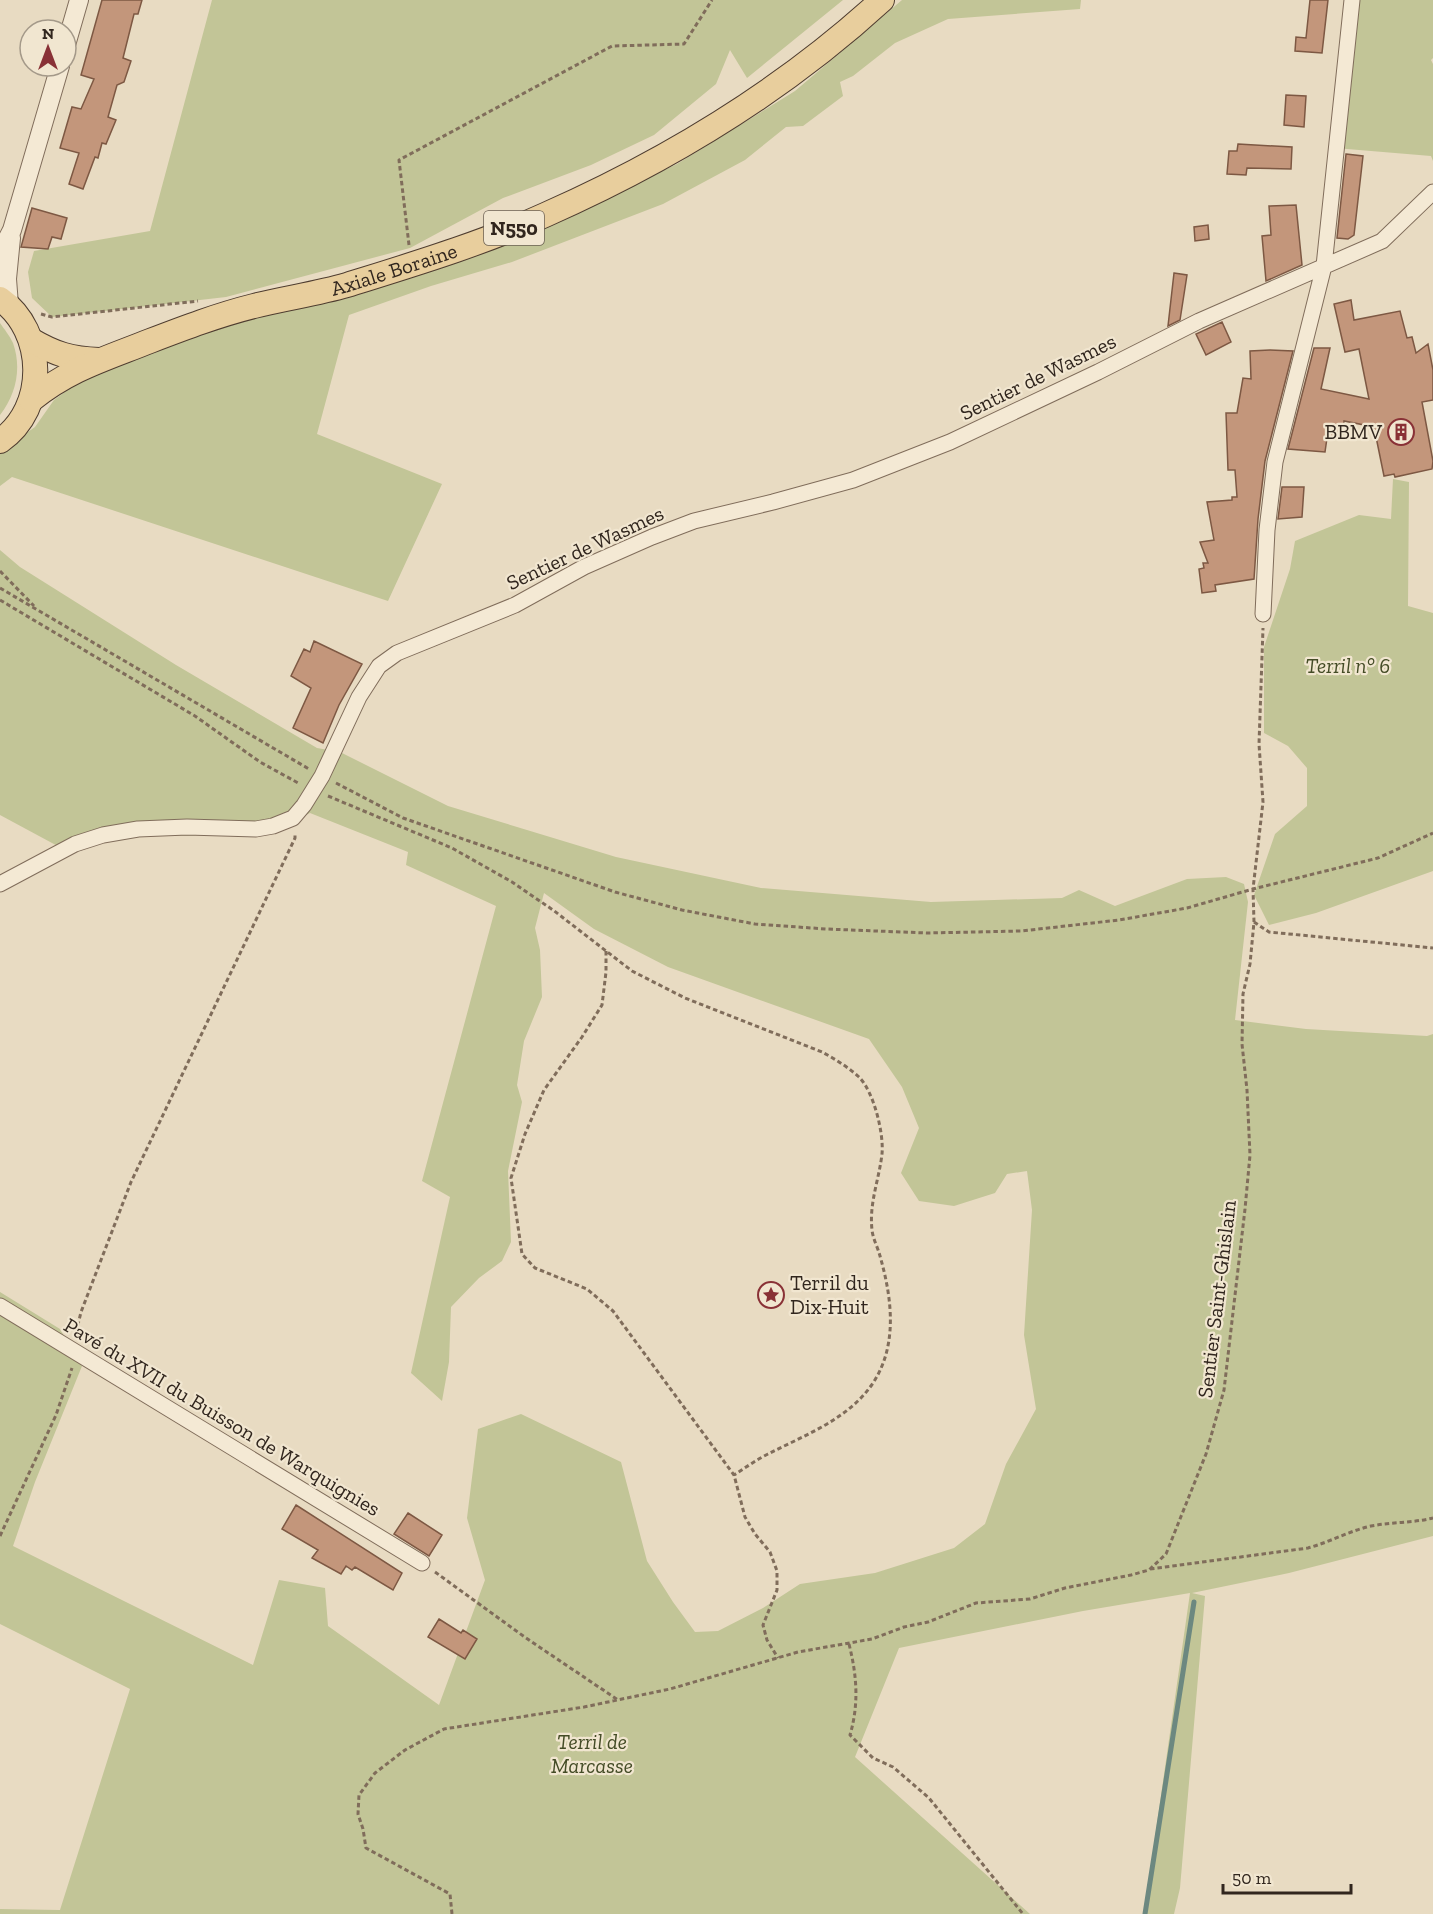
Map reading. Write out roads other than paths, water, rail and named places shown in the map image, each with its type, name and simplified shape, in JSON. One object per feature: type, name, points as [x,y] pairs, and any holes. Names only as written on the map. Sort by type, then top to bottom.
[{"type":"main road","name":"Axiale Boraine","points":[[31,340],[53,352],[77,359],[101,360],[215,316],[335,289],[488,238],[545,216],[619,180],[756,100],[882,0]]},
{"type":"main road","points":[[0,441],[20,421],[31,400],[35,380],[35,360],[31,340],[22,321],[4,302]]},
{"type":"main road","points":[[31,400],[52,383],[101,360]]},
{"type":"street","points":[[74,18],[79,0]]},
{"type":"street","points":[[1263,615],[1267,530],[1275,462],[1324,266],[1352,0]]},
{"type":"street","points":[[4,302],[12,230],[56,78]]},
{"type":"street","name":"Sentier de Wasmes","points":[[0,884],[75,844],[103,835],[138,829],[187,827],[256,829],[273,826],[293,818],[322,776],[359,697],[379,666],[397,653],[515,604],[584,567],[694,521],[853,480],[897,464],[1028,405],[1199,321],[1382,241],[1433,192]]},
{"type":"street","points":[[0,253],[12,230]]},
{"type":"street","name":"Pavé du XVII du Buisson de Warquignies","points":[[0,1306],[422,1563]]},
{"type":"waterway","points":[[1145,1914],[1194,1602]]},
{"type":"place","name":"BBMV","points":[[1401,432]]},
{"type":"place","name":"Terril du Dix-Huit","points":[[771,1295]]},
{"type":"park label","name":"Terril n° 6","points":[[1348,666]]},
{"type":"park label","name":"Terril de Marcasse","points":[[592,1754]]}]
